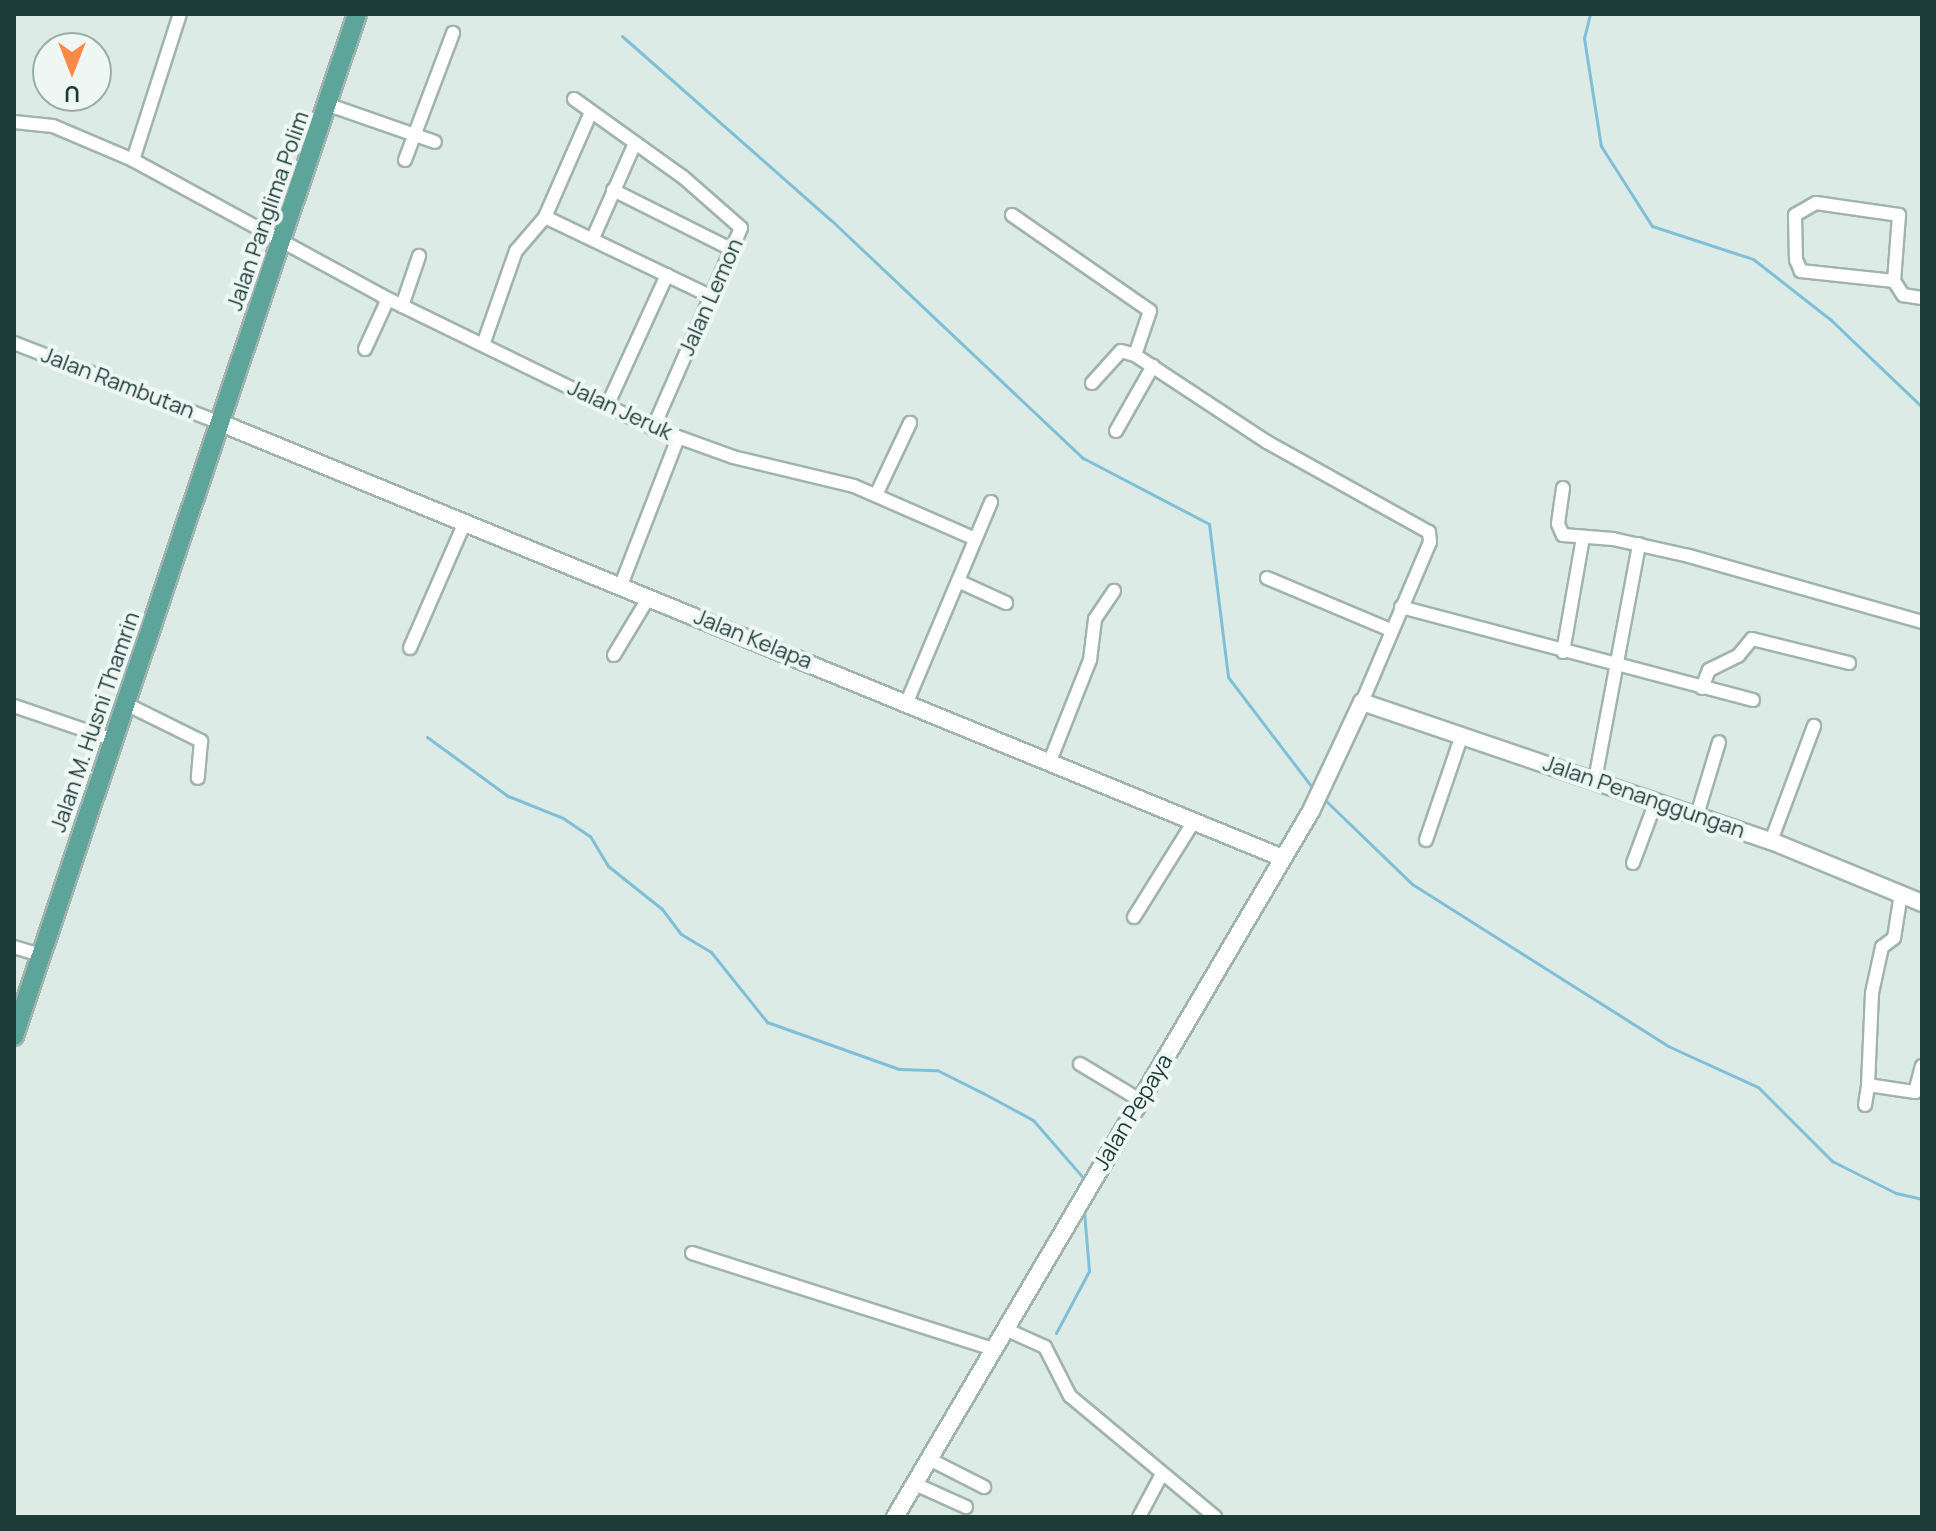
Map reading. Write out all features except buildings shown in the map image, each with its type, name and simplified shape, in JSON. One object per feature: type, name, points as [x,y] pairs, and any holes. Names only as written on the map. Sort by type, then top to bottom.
[{"type":"main road","name":"Jalan Panglima Polim","points":[[223,424],[357,14]]},
{"type":"main road","name":"Jalan M. Husni Thamrin","points":[[14,1036],[223,424]]},
{"type":"street","points":[[133,160],[180,14]]},
{"type":"street","points":[[405,160],[453,33]]},
{"type":"street","name":"Jalan Lemon","points":[[574,99],[738,223],[733,250],[653,428]]},
{"type":"street","points":[[329,105],[435,142]]},
{"type":"street","points":[[483,345],[516,251],[545,217],[591,112]]},
{"type":"street","name":"Jalan Jeruk","points":[[19,122],[53,126],[133,160],[388,299],[653,428],[876,495],[973,538]]},
{"type":"street","points":[[593,238],[635,143]]},
{"type":"street","points":[[613,190],[733,250]]},
{"type":"street","points":[[1894,281],[1801,271],[1795,253],[1795,215],[1816,203],[1899,215],[1894,281],[1903,295],[1922,298]]},
{"type":"street","points":[[1012,215],[1148,308],[1150,319],[1135,355]]},
{"type":"street","points":[[545,217],[712,297]]},
{"type":"street","points":[[402,306],[419,256]]},
{"type":"street","points":[[607,406],[667,275]]},
{"type":"street","points":[[365,349],[388,299]]},
{"type":"street","name":"Jalan Rambutan","points":[[14,343],[223,424]]},
{"type":"street","points":[[1092,383],[1120,352],[1135,355],[1312,469],[1426,530],[1430,542],[1362,702]]},
{"type":"street","points":[[1116,431],[1153,366]]},
{"type":"street","points":[[876,495],[910,423]]},
{"type":"street","name":"Jalan Kelapa","points":[[223,424],[1283,858]]},
{"type":"street","points":[[621,585],[678,438]]},
{"type":"street","points":[[1563,488],[1559,530],[1583,537],[1639,544],[1922,622]]},
{"type":"street","points":[[907,702],[973,538],[991,502]]},
{"type":"street","points":[[410,648],[465,522]]},
{"type":"street","points":[[1563,652],[1583,537]]},
{"type":"street","points":[[1595,780],[1639,544]]},
{"type":"street","points":[[1267,578],[1391,630]]},
{"type":"street","points":[[958,581],[1006,603]]},
{"type":"street","points":[[1050,761],[1090,660],[1095,619],[1114,591]]},
{"type":"street","points":[[614,655],[649,597]]},
{"type":"street","points":[[1401,607],[1618,668],[1753,700]]},
{"type":"street","points":[[1702,688],[1709,670],[1738,656],[1752,639],[1849,663]]},
{"type":"street","name":"Jalan Penanggungan","points":[[1362,702],[1771,841],[1922,903]]},
{"type":"street","name":"Jalan Pepaya","points":[[895,1517],[1311,811],[1362,702]]},
{"type":"street","points":[[126,704],[199,739],[203,748],[198,778]]},
{"type":"street","points":[[14,706],[114,740]]},
{"type":"street","points":[[1771,841],[1814,726]]},
{"type":"street","points":[[1426,840],[1462,735]]},
{"type":"street","points":[[1697,815],[1719,742]]},
{"type":"street","points":[[1633,863],[1656,801]]},
{"type":"street","points":[[1134,917],[1194,821]]},
{"type":"street","points":[[1865,1105],[1872,993],[1882,947],[1894,938],[1901,894]]},
{"type":"street","points":[[14,947],[41,955]]},
{"type":"street","points":[[1080,1064],[1140,1100]]},
{"type":"street","points":[[1868,1085],[1915,1092],[1922,1066]]},
{"type":"street","points":[[692,1253],[993,1349]]},
{"type":"street","points":[[1005,1329],[1045,1347],[1070,1396],[1215,1517]]},
{"type":"street","points":[[929,1459],[984,1487]]},
{"type":"street","points":[[1139,1517],[1162,1474]]},
{"type":"street","points":[[915,1484],[966,1507]]},
{"type":"waterway","points":[[1590,14],[1584,38],[1601,146],[1652,226],[1753,259],[1831,320],[1922,407]]},
{"type":"waterway","points":[[622,36],[831,220],[1083,458],[1209,524],[1228,677],[1314,790]]},
{"type":"waterway","points":[[427,737],[508,796],[563,818],[590,836],[608,866],[662,909],[681,934],[711,952],[767,1022],[899,1069],[937,1070],[1033,1120],[1086,1181]]},
{"type":"waterway","points":[[1323,798],[1412,884],[1668,1046],[1758,1087],[1832,1161],[1896,1193],[1922,1199]]},
{"type":"waterway","points":[[1056,1333],[1089,1271],[1084,1212]]}]
